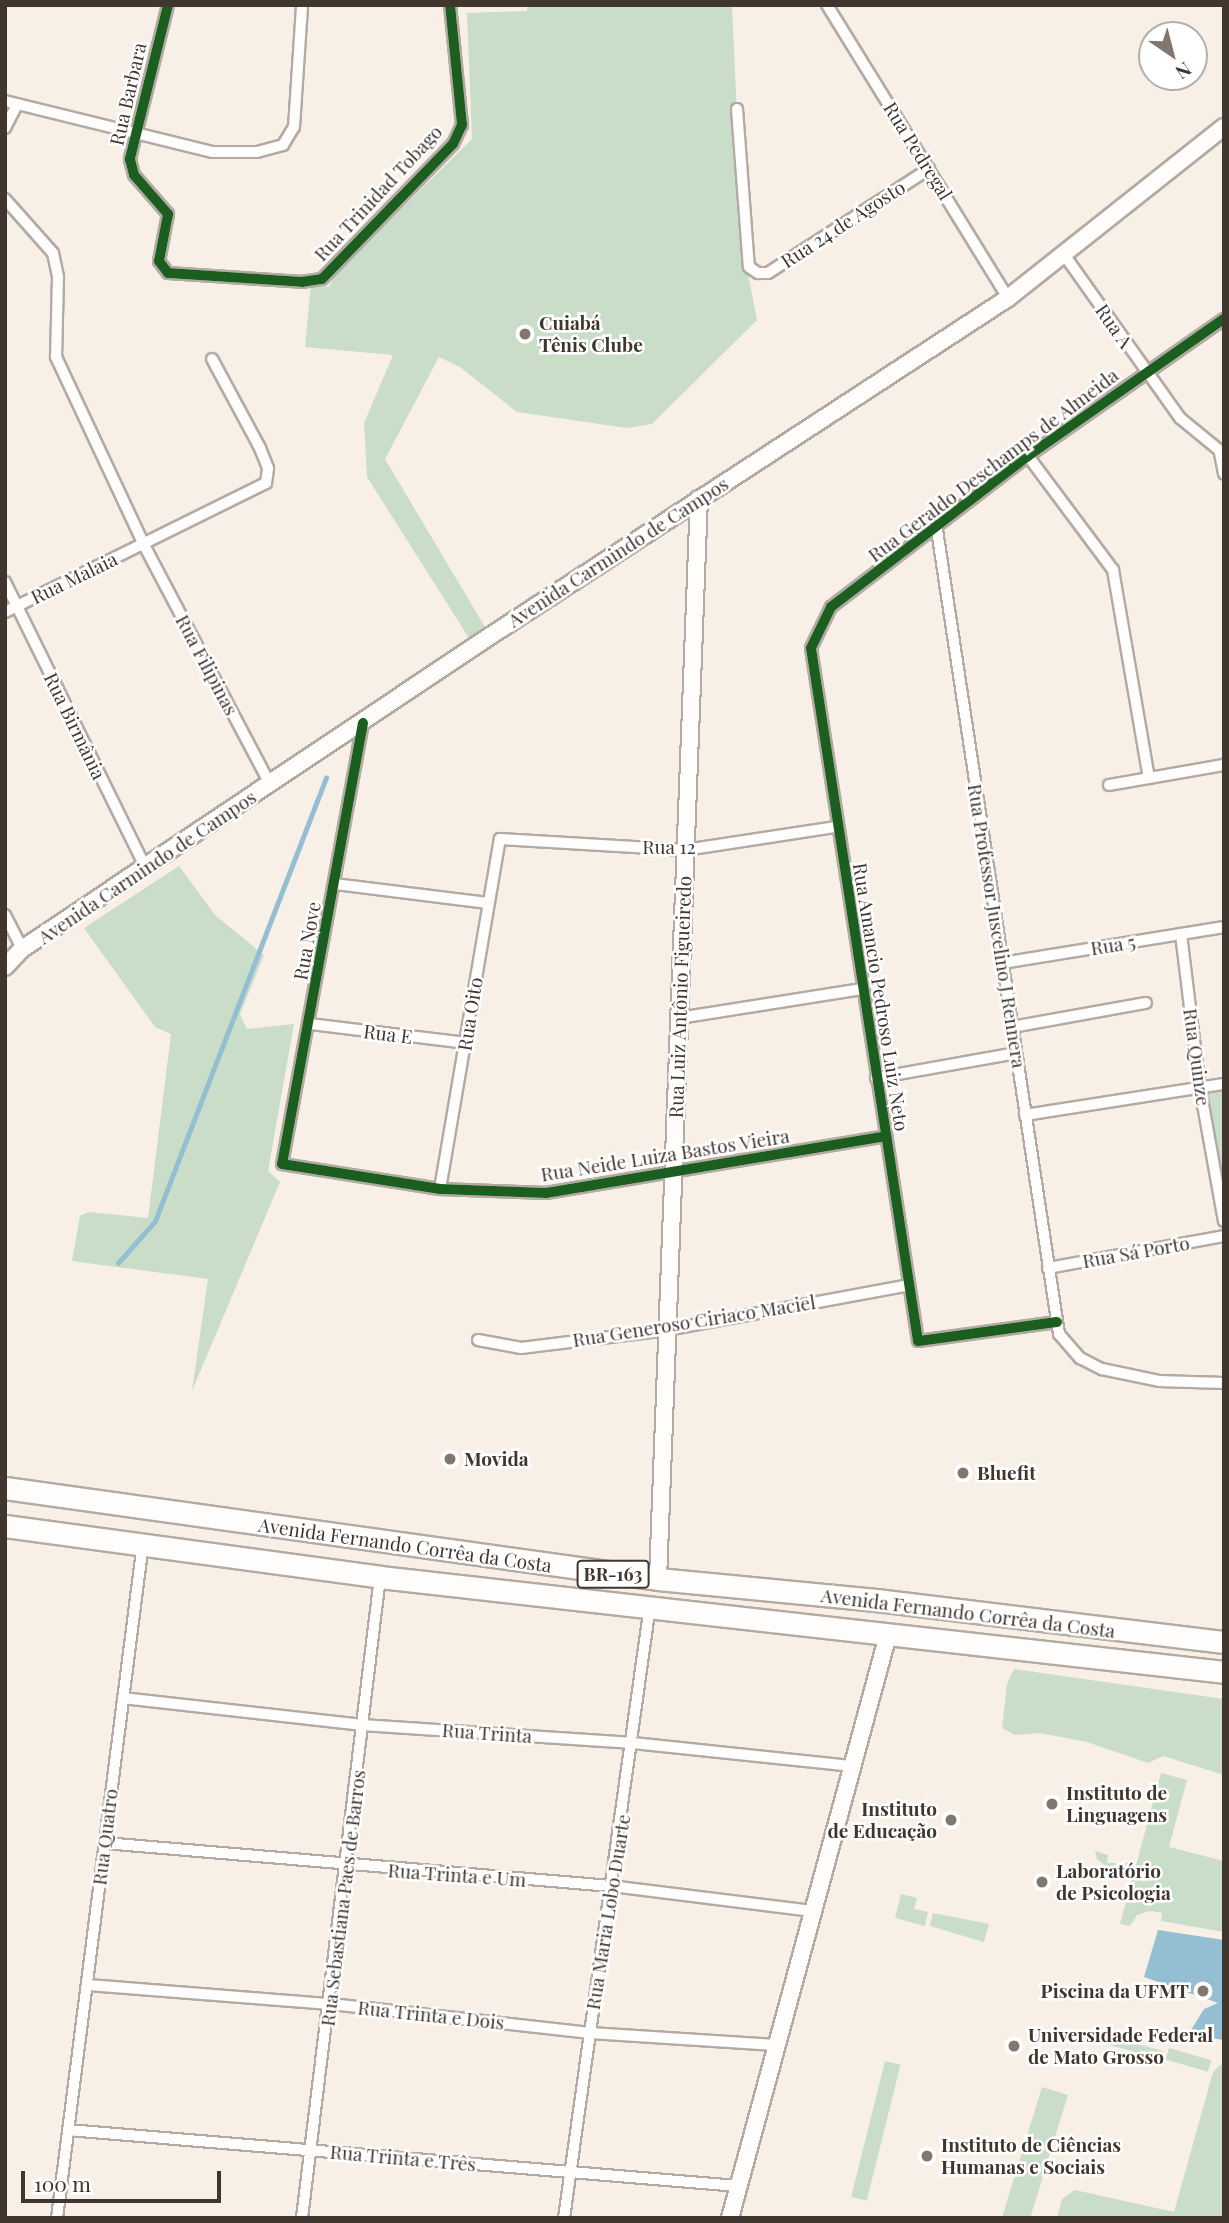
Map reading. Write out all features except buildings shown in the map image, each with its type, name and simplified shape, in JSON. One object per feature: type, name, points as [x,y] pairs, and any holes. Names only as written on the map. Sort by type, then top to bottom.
[{"type":"highway","name":"Avenida Fernando Corrêa da Costa","points":[[5,1488],[658,1579],[876,1600],[1224,1642]]},
{"type":"highway","name":"Avenida Fernando Corrêa da Costa","points":[[5,1526],[380,1577],[650,1605],[888,1635],[1224,1672]]},
{"type":"highway","points":[[888,1635],[906,1616],[957,1621],[975,1614]]},
{"type":"street","name":"Rua Barbara","points":[[168,5],[130,159],[134,174],[168,214],[159,261],[168,274],[302,282],[322,279]]},
{"type":"street","points":[[5,128],[11,102],[212,152],[257,152],[283,145],[294,127],[302,5]]},
{"type":"street","name":"Rua Trinidad Tobago","points":[[322,279],[453,144],[462,125],[450,5]]},
{"type":"street","name":"Rua Pedregal","points":[[827,5],[1008,298]]},
{"type":"street","name":"Rua 24 de Agosto","points":[[737,109],[749,267],[758,273],[768,273],[929,169]]},
{"type":"street","name":"Avenida Carmindo de Campos","points":[[5,967],[22,950],[699,499],[1008,298],[1065,256],[1224,127]]},
{"type":"street","name":"Rua Filipinas","points":[[5,199],[53,253],[58,277],[56,357],[144,545],[270,785]]},
{"type":"street","name":"Rua A","points":[[1065,256],[1180,418],[1222,454]]},
{"type":"street","name":"Rua Geraldo Deschamps de Almeida","points":[[810,659],[816,632],[831,607],[937,530],[1028,456],[1224,319]]},
{"type":"street","name":"Rua Malaia","points":[[5,612],[267,483],[268,467],[212,359]]},
{"type":"street","points":[[1222,454],[1224,474]]},
{"type":"street","points":[[1028,456],[1113,570],[1149,778]]},
{"type":"street","name":"Rua Luiz Antônio Figueiredo","points":[[658,1579],[699,499]]},
{"type":"street","name":"Rua Professor Juscelino J Rennera","points":[[937,530],[1057,1322]]},
{"type":"street","name":"Rua Birmânia","points":[[5,582],[146,869]]},
{"type":"street","name":"Rua Amancio Pedroso Luiz Neto","points":[[810,659],[918,1341],[1057,1322]]},
{"type":"street","name":"Rua Nove","points":[[282,1164],[310,1024],[363,723]]},
{"type":"street","points":[[1109,785],[1224,765]]},
{"type":"street","name":"Rua 12","points":[[500,839],[685,850],[836,827]]},
{"type":"street","name":"Rua Oito","points":[[440,1189],[500,839]]},
{"type":"street","points":[[335,884],[487,903]]},
{"type":"street","points":[[5,915],[22,950]]},
{"type":"street","name":"Rua 5","points":[[1002,963],[1224,927]]},
{"type":"street","name":"Rua Quinze","points":[[1181,934],[1200,1088],[1224,1221]]},
{"type":"street","points":[[679,1018],[862,989]]},
{"type":"street","points":[[1012,1027],[1146,1003]]},
{"type":"street","name":"Rua E","points":[[310,1024],[466,1044]]},
{"type":"street","points":[[876,1078],[1016,1053]]},
{"type":"street","points":[[1025,1115],[1224,1084]]},
{"type":"street","name":"Rua Neide Luiza Bastos Vieira","points":[[282,1164],[440,1189],[546,1193],[886,1136]]},
{"type":"street","name":"Rua Sá Porto","points":[[1048,1268],[1224,1236]]},
{"type":"street","name":"Rua Generoso Ciriaco Maciel","points":[[478,1340],[521,1348],[667,1330],[909,1285]]},
{"type":"street","points":[[1057,1322],[1067,1347],[1102,1369],[1158,1381],[1224,1383]]},
{"type":"street","name":"Rua Quatro","points":[[57,2218],[143,1543]]},
{"type":"street","name":"Rua Sebastiana Paes de Barros","points":[[302,2218],[331,2004],[380,1577]]},
{"type":"street","name":"Rua Maria Lobo Duarte","points":[[564,2218],[633,1743],[650,1605]]},
{"type":"street","points":[[730,2218],[811,1911],[888,1635]]},
{"type":"street","name":"Rua Trinta","points":[[123,1698],[362,1725],[633,1743],[851,1766]]},
{"type":"street","name":"Rua Trinta e Um","points":[[104,1843],[347,1867],[611,1886],[811,1911]]},
{"type":"street","name":"Rua Trinta e Dois","points":[[87,1985],[331,2004],[590,2033],[776,2045]]},
{"type":"street","name":"Rua Trinta e Três","points":[[68,2130],[738,2186]]},
{"type":"green space","name":"Cuiabá Tênis Clube","points":[[527,5],[732,5],[743,249],[757,320],[652,424],[627,428],[517,412],[460,367],[439,357],[385,459],[485,627],[469,638],[367,477],[364,423],[393,355],[305,347],[311,284],[329,287],[336,273],[472,139],[467,13],[527,11]]},
{"type":"green space","points":[[179,866],[216,916],[264,955],[240,1014],[247,1029],[294,1024],[268,1171],[280,1182],[192,1391],[208,1279],[72,1261],[80,1216],[89,1212],[148,1218],[171,1034],[155,1027],[84,928]]},
{"type":"green space","points":[[1224,1088],[1224,1187],[1207,1091]]},
{"type":"green space","points":[[1014,1669],[1224,1699],[1224,1775],[1163,1756],[1148,1763],[1087,1742],[1040,1733],[1015,1735],[1002,1728],[1007,1684]]},
{"type":"green space","points":[[1161,1773],[1187,1780],[1169,1847],[1224,1861],[1224,1932],[1161,1921],[1162,1913],[1150,1911],[1137,1915],[1130,1926],[1120,1924]]},
{"type":"green space","points":[[1095,1851],[1108,1855],[1107,1863],[1135,1863],[1131,1879],[1118,1876],[1097,1859]]},
{"type":"green space","points":[[901,1894],[917,1898],[914,1909],[928,1912],[925,1926],[895,1918]]},
{"type":"green space","points":[[933,1913],[989,1924],[984,1942],[930,1926]]},
{"type":"green space","points":[[1107,2036],[1163,2051],[1161,2059],[1105,2044]]},
{"type":"green space","points":[[1169,2048],[1211,2060],[1208,2072],[1166,2060]]},
{"type":"green space","points":[[885,2061],[901,2065],[867,2201],[851,2197]]},
{"type":"green space","points":[[1224,2061],[1224,2218],[1057,2218],[1062,2199],[1075,2190],[1174,2212],[1213,2072]]},
{"type":"green space","points":[[1042,2087],[1068,2095],[1030,2218],[1002,2217]]},
{"type":"water","name":"Piscina da UFMT","points":[[1158,1930],[1224,1940],[1223,2040],[1194,2035],[1191,2030],[1204,2009],[1218,2003],[1144,1977]]},
{"type":"waterway","points":[[118,1263],[155,1221],[326,778]]},
{"type":"cycle path","points":[[168,5],[130,159],[134,175],[168,214],[159,261],[168,273],[302,282],[322,279],[453,144],[462,125],[450,5]]},
{"type":"cycle path","points":[[1057,1322],[918,1341],[811,648],[831,607],[1028,456],[1224,319]]},
{"type":"cycle path","points":[[363,723],[282,1164],[440,1189],[546,1193],[886,1136]]},
{"type":"place","name":"Cuiabá Tênis Clube","points":[[525,334]]},
{"type":"place","name":"Movida","points":[[450,1459]]},
{"type":"place","name":"Bluefit","points":[[963,1473]]},
{"type":"place","name":"Instituto de Linguagens","points":[[1052,1804]]},
{"type":"place","name":"Instituto de Educação","points":[[951,1820]]},
{"type":"place","name":"Laboratório de Psicologia","points":[[1042,1882]]},
{"type":"place","name":"Piscina da UFMT","points":[[1203,1991]]},
{"type":"place","name":"Universidade Federal de Mato Grosso","points":[[1014,2046]]},
{"type":"place","name":"Instituto de Ciências Humanas e Sociais","points":[[927,2156]]}]
